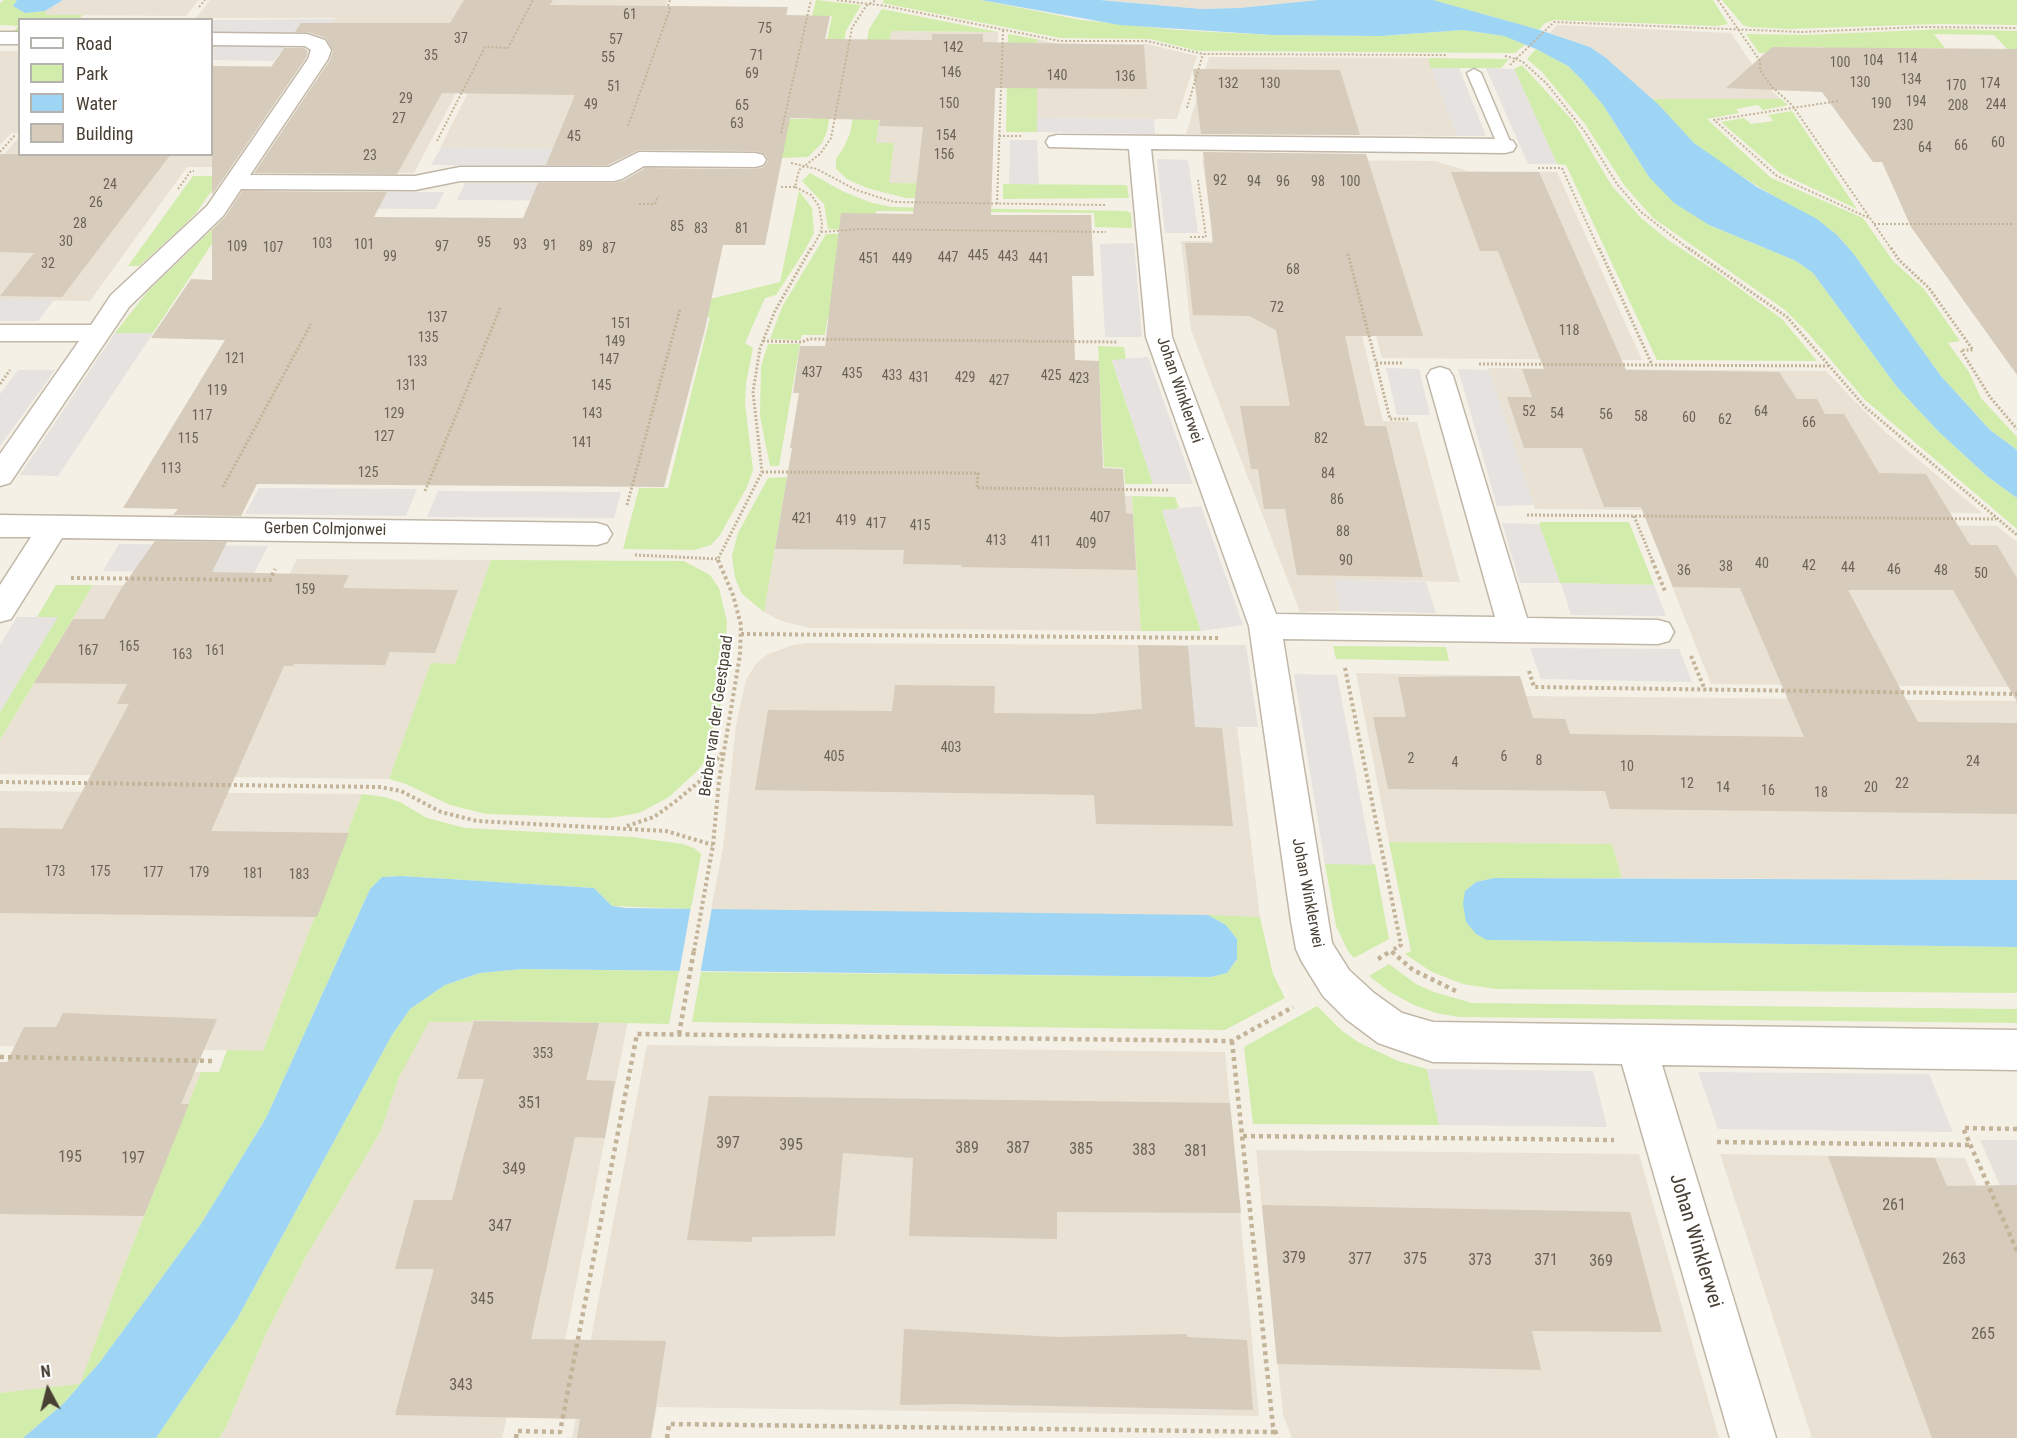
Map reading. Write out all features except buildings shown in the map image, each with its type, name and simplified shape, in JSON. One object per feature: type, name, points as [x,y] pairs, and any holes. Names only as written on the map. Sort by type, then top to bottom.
[{"type":"street","points":[[0,38],[18,38]]},
{"type":"street","points":[[0,476],[120,301],[214,211],[318,59],[321,50],[318,44],[307,40],[213,39]]},
{"type":"street","points":[[1057,142],[1505,146]]},
{"type":"street","name":"Johan Winklerwei","points":[[1139,143],[1161,342],[1266,632],[1309,921],[1315,949],[1336,983],[1360,1006],[1392,1029],[1433,1042],[2017,1050]]},
{"type":"street","points":[[233,182],[415,183],[460,174],[614,174],[639,159],[764,161]]},
{"type":"street","points":[[0,333],[99,333]]},
{"type":"street","points":[[1440,375],[1515,631]]},
{"type":"street","name":"Gerben Colmjonwei","points":[[0,526],[597,534]]},
{"type":"street","points":[[0,610],[54,526]]},
{"type":"street","points":[[1266,632],[1320,627],[1658,632]]},
{"type":"street","name":"Johan Winklerwei","points":[[1636,1044],[1753,1438]]},
{"type":"lane","points":[[1474,73],[1505,146]]},
{"type":"path","points":[[415,183],[485,48],[508,48],[533,0]]},
{"type":"path","points":[[639,159],[619,150],[670,9],[668,6],[670,0]]},
{"type":"path","points":[[811,0],[764,161],[804,165],[856,190],[894,202],[1147,205]]},
{"type":"path","points":[[837,0],[870,4],[1060,41],[1147,41],[1203,54],[1449,56]]},
{"type":"path","points":[[624,555],[692,556],[718,559],[762,472],[753,392],[755,367],[775,311],[821,232],[822,224],[819,206],[812,195],[795,187],[799,170],[820,154],[831,138],[852,28],[857,19],[876,0]]},
{"type":"path","points":[[1718,0],[1760,61],[1760,70],[1772,87],[1794,108],[1899,260],[1929,288],[1972,350],[1961,350],[1990,397],[2017,429]]},
{"type":"path","points":[[1474,73],[1504,73],[1550,25],[1561,22],[1802,32],[1922,27],[2017,28]]},
{"type":"path","points":[[997,204],[1003,30]]},
{"type":"path","points":[[1496,56],[1516,58],[1536,72],[1568,109],[1617,184],[1641,212],[1666,233],[1787,317],[1865,407],[1900,439],[2017,535]]},
{"type":"path","points":[[1838,101],[1714,120],[1777,176],[1870,218]]},
{"type":"path","points":[[0,152],[15,135]]},
{"type":"path","points":[[1505,146],[1514,168],[1562,168],[1653,365]]},
{"type":"path","points":[[1874,224],[2012,224]]},
{"type":"path","points":[[821,232],[861,229],[1149,232]]},
{"type":"path","points":[[1348,254],[1390,418],[1453,419]]},
{"type":"path","points":[[409,531],[501,306]]},
{"type":"path","points":[[625,512],[680,309]]},
{"type":"path","points":[[200,528],[312,324]]},
{"type":"path","points":[[763,342],[802,342],[821,339],[1161,342]]},
{"type":"path","points":[[1376,363],[1407,363]]},
{"type":"path","points":[[1472,364],[1829,366]]},
{"type":"path","points":[[762,472],[978,474],[978,488],[1215,490]]},
{"type":"path","points":[[1481,515],[1997,519]]},
{"type":"path","name":"Berber van der Geestpaad","points":[[679,1034],[713,845],[741,634],[741,625],[733,595],[718,559]]},
{"type":"path","points":[[1320,627],[1326,666],[1356,666]]},
{"type":"path","points":[[741,634],[1266,632]]},
{"type":"path","points":[[516,1438],[517,1431],[560,1432],[637,1034],[1232,1041],[1401,945],[1345,666]]},
{"type":"path","points":[[1528,669],[1534,687],[2017,694]]},
{"type":"path","points":[[624,827],[654,817],[676,801],[700,781],[724,750]]},
{"type":"path","points":[[0,782],[380,787],[401,791],[441,812],[477,821],[666,831],[713,845]]},
{"type":"path","points":[[1391,951],[1413,970],[1458,991]]},
{"type":"path","points":[[667,1438],[669,1424],[1276,1435],[1232,1041]]},
{"type":"path","points":[[0,1057],[214,1061]]},
{"type":"path","points":[[2017,1130],[1963,1128],[2017,1251]]},
{"type":"path","points":[[1242,1136],[1971,1145]]},
{"type":"shaded area","points":[[63,0],[199,0],[186,16],[46,15],[45,11]]},
{"type":"shaded area","points":[[210,0],[527,0],[482,44],[414,173],[257,172],[343,42],[326,32],[335,18],[196,18]]},
{"type":"shaded area","points":[[538,0],[668,0],[613,149],[440,148],[489,51]]},
{"type":"shaded area","points":[[1100,0],[1318,0],[1239,8],[1201,9]]},
{"type":"shaded area","points":[[335,19],[326,32],[322,33],[213,32],[213,20]]},
{"type":"shaded area","points":[[1557,25],[1731,33],[1768,88],[1781,99],[1652,99],[1606,58],[1590,47],[1550,33]]},
{"type":"shaded area","points":[[891,31],[998,32],[991,184],[889,183],[894,144],[876,143]]},
{"type":"shaded area","points":[[1037,39],[1059,44],[1147,44],[1197,56],[1177,119],[1037,118]]},
{"type":"shaded area","points":[[213,46],[284,47],[274,61],[213,60]]},
{"type":"shaded area","points":[[0,51],[18,51],[18,133],[11,133],[0,145]]},
{"type":"shaded area","points":[[1209,57],[1428,58],[1457,136],[1186,134]]},
{"type":"shaded area","points":[[213,66],[285,66],[215,167],[187,167],[90,301],[0,300],[0,159],[18,138],[18,156],[213,156]]},
{"type":"shaded area","points":[[1431,68],[1459,68],[1486,136],[1457,136]]},
{"type":"shaded area","points":[[1486,68],[1514,69],[1557,164],[1528,164]]},
{"type":"shaded area","points":[[1037,118],[1154,119],[1155,134],[1037,132]]},
{"type":"shaded area","points":[[1010,140],[1037,140],[1039,184],[1009,184]]},
{"type":"shaded area","points":[[441,148],[596,149],[591,166],[431,165]]},
{"type":"shaded area","points":[[1157,159],[1188,160],[1198,233],[1165,233]]},
{"type":"shaded area","points":[[1202,159],[1435,161],[1468,171],[1557,172],[1642,360],[1382,358],[1354,251],[1341,251],[1383,421],[1417,422],[1460,582],[1335,580],[1340,611],[1300,612],[1191,330],[1181,241],[1214,241]]},
{"type":"shaded area","points":[[465,183],[655,184],[650,201],[457,200]]},
{"type":"shaded area","points":[[281,192],[444,192],[436,209],[272,208]]},
{"type":"shaded area","points":[[1134,243],[1142,337],[1105,337],[1100,244]]},
{"type":"shaded area","points":[[0,300],[54,300],[38,321],[0,321]]},
{"type":"shaded area","points":[[115,333],[153,333],[58,476],[20,475]]},
{"type":"shaded area","points":[[1148,357],[1193,484],[1153,484],[1112,360]]},
{"type":"shaded area","points":[[1386,368],[1419,369],[1430,415],[1397,415]]},
{"type":"shaded area","points":[[1488,368],[1826,371],[1883,430],[1982,513],[1535,509]]},
{"type":"shaded area","points":[[1458,369],[1489,370],[1534,505],[1497,506]]},
{"type":"shaded area","points":[[18,370],[55,370],[0,446],[0,394]]},
{"type":"shaded area","points":[[787,477],[966,479],[965,495],[1132,496],[1141,631],[810,628],[781,621],[764,612]]},
{"type":"shaded area","points":[[259,488],[417,489],[406,516],[245,514]]},
{"type":"shaded area","points":[[438,491],[621,492],[614,518],[427,517]]},
{"type":"shaded area","points":[[1201,506],[1243,625],[1201,631],[1162,510]]},
{"type":"shaded area","points":[[1502,523],[1539,524],[1560,583],[1520,583]]},
{"type":"shaded area","points":[[1647,523],[1997,526],[2017,542],[2017,687],[1711,684]]},
{"type":"shaded area","points":[[119,544],[268,546],[254,573],[103,571]]},
{"type":"shaded area","points":[[297,559],[491,560],[455,664],[431,664],[389,779],[0,774],[0,740],[93,585],[283,587]]},
{"type":"shaded area","points":[[1334,580],[1426,582],[1436,613],[1340,611]]},
{"type":"shaded area","points":[[1561,583],[1654,585],[1666,616],[1571,615]]},
{"type":"shaded area","points":[[17,617],[58,617],[0,712],[0,645]]},
{"type":"shaded area","points":[[807,643],[1138,645],[1143,726],[1237,726],[1260,917],[711,910],[723,848],[736,725],[746,680],[755,665],[766,655],[793,645]]},
{"type":"shaded area","points":[[1138,645],[1246,645],[1258,727],[1143,726]]},
{"type":"shaded area","points":[[1530,648],[1679,649],[1692,682],[1541,679]]},
{"type":"shaded area","points":[[1356,673],[1520,676],[1526,696],[2017,701],[2017,880],[1622,878],[1612,844],[1389,842]]},
{"type":"shaded area","points":[[1294,674],[1337,675],[1373,865],[1325,864]]},
{"type":"shaded area","points":[[0,791],[362,794],[263,1051],[0,1046]]},
{"type":"shaded area","points":[[472,1020],[628,1021],[550,1417],[507,1416],[502,1438],[219,1438],[226,1427],[265,1336],[306,1256],[381,1131],[399,1077],[412,1050],[429,1022],[471,1022]]},
{"type":"shaded area","points":[[647,1045],[1225,1052],[1259,1416],[657,1407],[651,1438],[572,1438]]},
{"type":"shaded area","points":[[0,1069],[201,1072],[80,1385],[0,1393]]},
{"type":"shaded area","points":[[1427,1069],[1593,1071],[1607,1127],[1439,1125]]},
{"type":"shaded area","points":[[1698,1072],[1929,1074],[1953,1132],[1718,1129]]},
{"type":"shaded area","points":[[1980,1140],[2017,1140],[2017,1224]]},
{"type":"shaded area","points":[[1256,1150],[1639,1154],[1719,1438],[1292,1438],[1283,1415]]},
{"type":"shaded area","points":[[1720,1154],[1965,1158],[2017,1279],[2017,1438],[1812,1438]]},
{"type":"green space","points":[[4,0],[17,0],[13,6],[35,12],[45,11],[47,15],[83,15],[80,18],[18,18],[18,26],[0,25],[0,3]]},
{"type":"green space","points":[[816,0],[861,5],[846,31],[827,131],[822,143],[808,157],[781,158],[789,119],[811,119],[832,16],[812,16]]},
{"type":"green space","points":[[884,0],[981,0],[1081,20],[1177,30],[1272,35],[1381,36],[1463,30],[1504,36],[1526,44],[1515,53],[1198,51],[1150,39],[1060,38],[882,3]]},
{"type":"green space","points":[[1433,0],[1713,0],[1728,24],[1718,26],[1554,20],[1545,23],[1539,30]]},
{"type":"green space","points":[[1722,0],[2017,0],[2017,25],[1938,24],[1788,29],[1749,27],[1743,25]]},
{"type":"green space","points":[[882,9],[998,32],[891,31],[876,143],[894,143],[889,183],[991,184],[906,198],[867,188],[847,179],[836,169],[836,159],[850,133],[869,29]]},
{"type":"green space","points":[[1945,29],[2017,31],[2017,51],[2009,51],[1994,35],[1934,34],[1945,48],[1772,47],[1770,49],[1772,53],[1759,53],[1746,34],[1805,35]]},
{"type":"green space","points":[[1008,34],[1037,39],[1037,132],[1006,132]]},
{"type":"green space","points":[[1536,49],[1568,66],[1582,80],[1603,105],[1649,177],[1709,225],[1796,261],[1813,273],[1897,387],[1938,431],[1988,477],[2017,498],[2017,529],[1864,399],[1808,333],[1785,310],[1653,218],[1624,185],[1585,124],[1542,72],[1527,59]]},
{"type":"green space","points":[[1428,58],[1509,59],[1501,68],[1431,68]]},
{"type":"green space","points":[[1522,65],[1573,121],[1612,186],[1641,218],[1668,240],[1782,319],[1817,361],[1657,360],[1566,165],[1557,164],[1514,69]]},
{"type":"green space","points":[[1652,99],[1781,99],[1788,105],[1763,110],[1758,105],[1736,109],[1739,113],[1707,119],[1771,178],[1863,218],[1893,261],[1924,289],[1960,341],[1948,343],[1969,372],[1981,398],[2017,437],[2017,450],[1990,430],[1941,376],[1853,253],[1837,235],[1725,166],[1694,143]]},
{"type":"green space","points":[[1792,111],[1857,209],[1780,173],[1721,122],[1744,118],[1751,124],[1774,121],[1768,115]]},
{"type":"green space","points":[[810,173],[842,191],[869,202],[891,207],[1126,211],[1131,213],[1132,228],[1095,227],[1094,213],[876,211],[874,225],[854,230],[828,229],[824,204],[802,181]]},
{"type":"green space","points":[[193,176],[222,176],[196,213],[183,226],[139,266],[128,266]]},
{"type":"green space","points":[[1003,184],[1127,185],[1129,198],[1003,199]]},
{"type":"green space","points":[[799,191],[812,208],[814,233],[776,295],[765,298],[745,343],[753,348],[746,383],[745,404],[753,470],[747,487],[720,535],[711,545],[694,550],[623,549],[639,488],[668,488],[710,317],[685,317],[689,304],[780,282]]},
{"type":"green space","points":[[231,215],[153,333],[115,333],[148,291],[226,216]]},
{"type":"green space","points":[[853,233],[847,274],[827,321],[825,335],[802,335],[800,340],[770,339],[782,307],[826,234]]},
{"type":"green space","points":[[768,344],[800,344],[779,466],[770,466],[760,416],[761,366]]},
{"type":"green space","points":[[1098,346],[1124,347],[1126,359],[1112,361],[1153,484],[1125,484],[1124,468],[1104,467]]},
{"type":"green space","points":[[787,477],[764,612],[742,594],[735,578],[732,556],[738,533],[768,478]]},
{"type":"green space","points":[[1132,496],[1175,497],[1179,508],[1162,511],[1201,631],[1141,631]]},
{"type":"green space","points":[[1541,522],[1629,522],[1654,585],[1560,583],[1539,524]]},
{"type":"green space","points":[[491,560],[684,561],[710,575],[719,588],[727,622],[723,691],[715,740],[708,758],[669,797],[639,813],[610,818],[486,814],[450,805],[406,784],[389,779],[431,663],[455,664]]},
{"type":"green space","points":[[56,585],[93,585],[0,740],[0,712],[57,618],[37,617]]},
{"type":"green space","points":[[1333,646],[1446,647],[1449,661],[1336,659]]},
{"type":"green space","points":[[362,794],[400,802],[427,818],[465,828],[632,837],[683,844],[694,848],[701,854],[691,909],[612,906],[594,888],[401,876],[382,877],[370,889],[266,1118],[201,1224],[100,1362],[64,1403],[23,1438],[0,1438],[0,1393],[80,1384],[201,1072],[219,1072],[227,1050],[263,1051]]},
{"type":"green space","points":[[1389,842],[1612,844],[1622,878],[1494,878],[1476,882],[1465,891],[1487,940],[2017,947],[2017,993],[1495,989],[1463,984],[1432,972],[1405,954],[1411,951]]},
{"type":"green space","points":[[1325,864],[1375,864],[1389,939],[1354,958],[1348,951],[1336,926]]},
{"type":"green space","points":[[1208,915],[1260,917],[1273,974],[1285,998],[1225,1030],[692,1022],[701,972],[1211,977],[1227,973],[1237,960],[1237,939],[1226,925]]},
{"type":"green space","points":[[1389,964],[1416,984],[1472,1003],[2017,1009],[2017,1023],[1459,1017],[1436,1013],[1414,1005],[1390,992],[1369,976]]},
{"type":"green space","points":[[522,969],[679,971],[669,1024],[472,1020],[471,1022],[429,1022],[399,1077],[381,1131],[306,1256],[265,1336],[226,1427],[219,1438],[156,1438],[237,1319],[392,1035],[410,1009],[445,985],[480,973]]},
{"type":"green space","points":[[1317,1006],[1341,1030],[1358,1042],[1398,1061],[1427,1069],[1439,1125],[1253,1124],[1244,1047]]},
{"type":"water","points":[[17,0],[63,0],[45,11],[25,13],[13,6]]},
{"type":"water","points":[[981,0],[1100,0],[1201,9],[1239,8],[1318,0],[1433,0],[1540,30],[1590,47],[1606,58],[1658,104],[1694,143],[1757,187],[1817,219],[1837,235],[1853,253],[1941,376],[1990,430],[2017,450],[2017,498],[1988,477],[1938,431],[1897,387],[1813,273],[1796,261],[1709,225],[1674,203],[1649,177],[1603,105],[1582,80],[1568,66],[1536,49],[1504,36],[1463,30],[1381,36],[1272,35],[1120,25]]},
{"type":"water","points":[[401,876],[594,888],[612,906],[626,908],[1208,915],[1226,925],[1237,939],[1237,959],[1227,973],[1211,977],[522,969],[480,973],[445,985],[410,1009],[392,1035],[237,1319],[156,1438],[23,1438],[64,1403],[100,1362],[201,1224],[266,1118],[370,889],[382,877]]},
{"type":"water","points":[[1494,878],[2017,880],[2017,947],[1487,940],[1476,934],[1466,922],[1463,904],[1465,891],[1476,882]]},
{"type":"pier","points":[[691,906],[712,907],[700,975],[679,974]]}]
